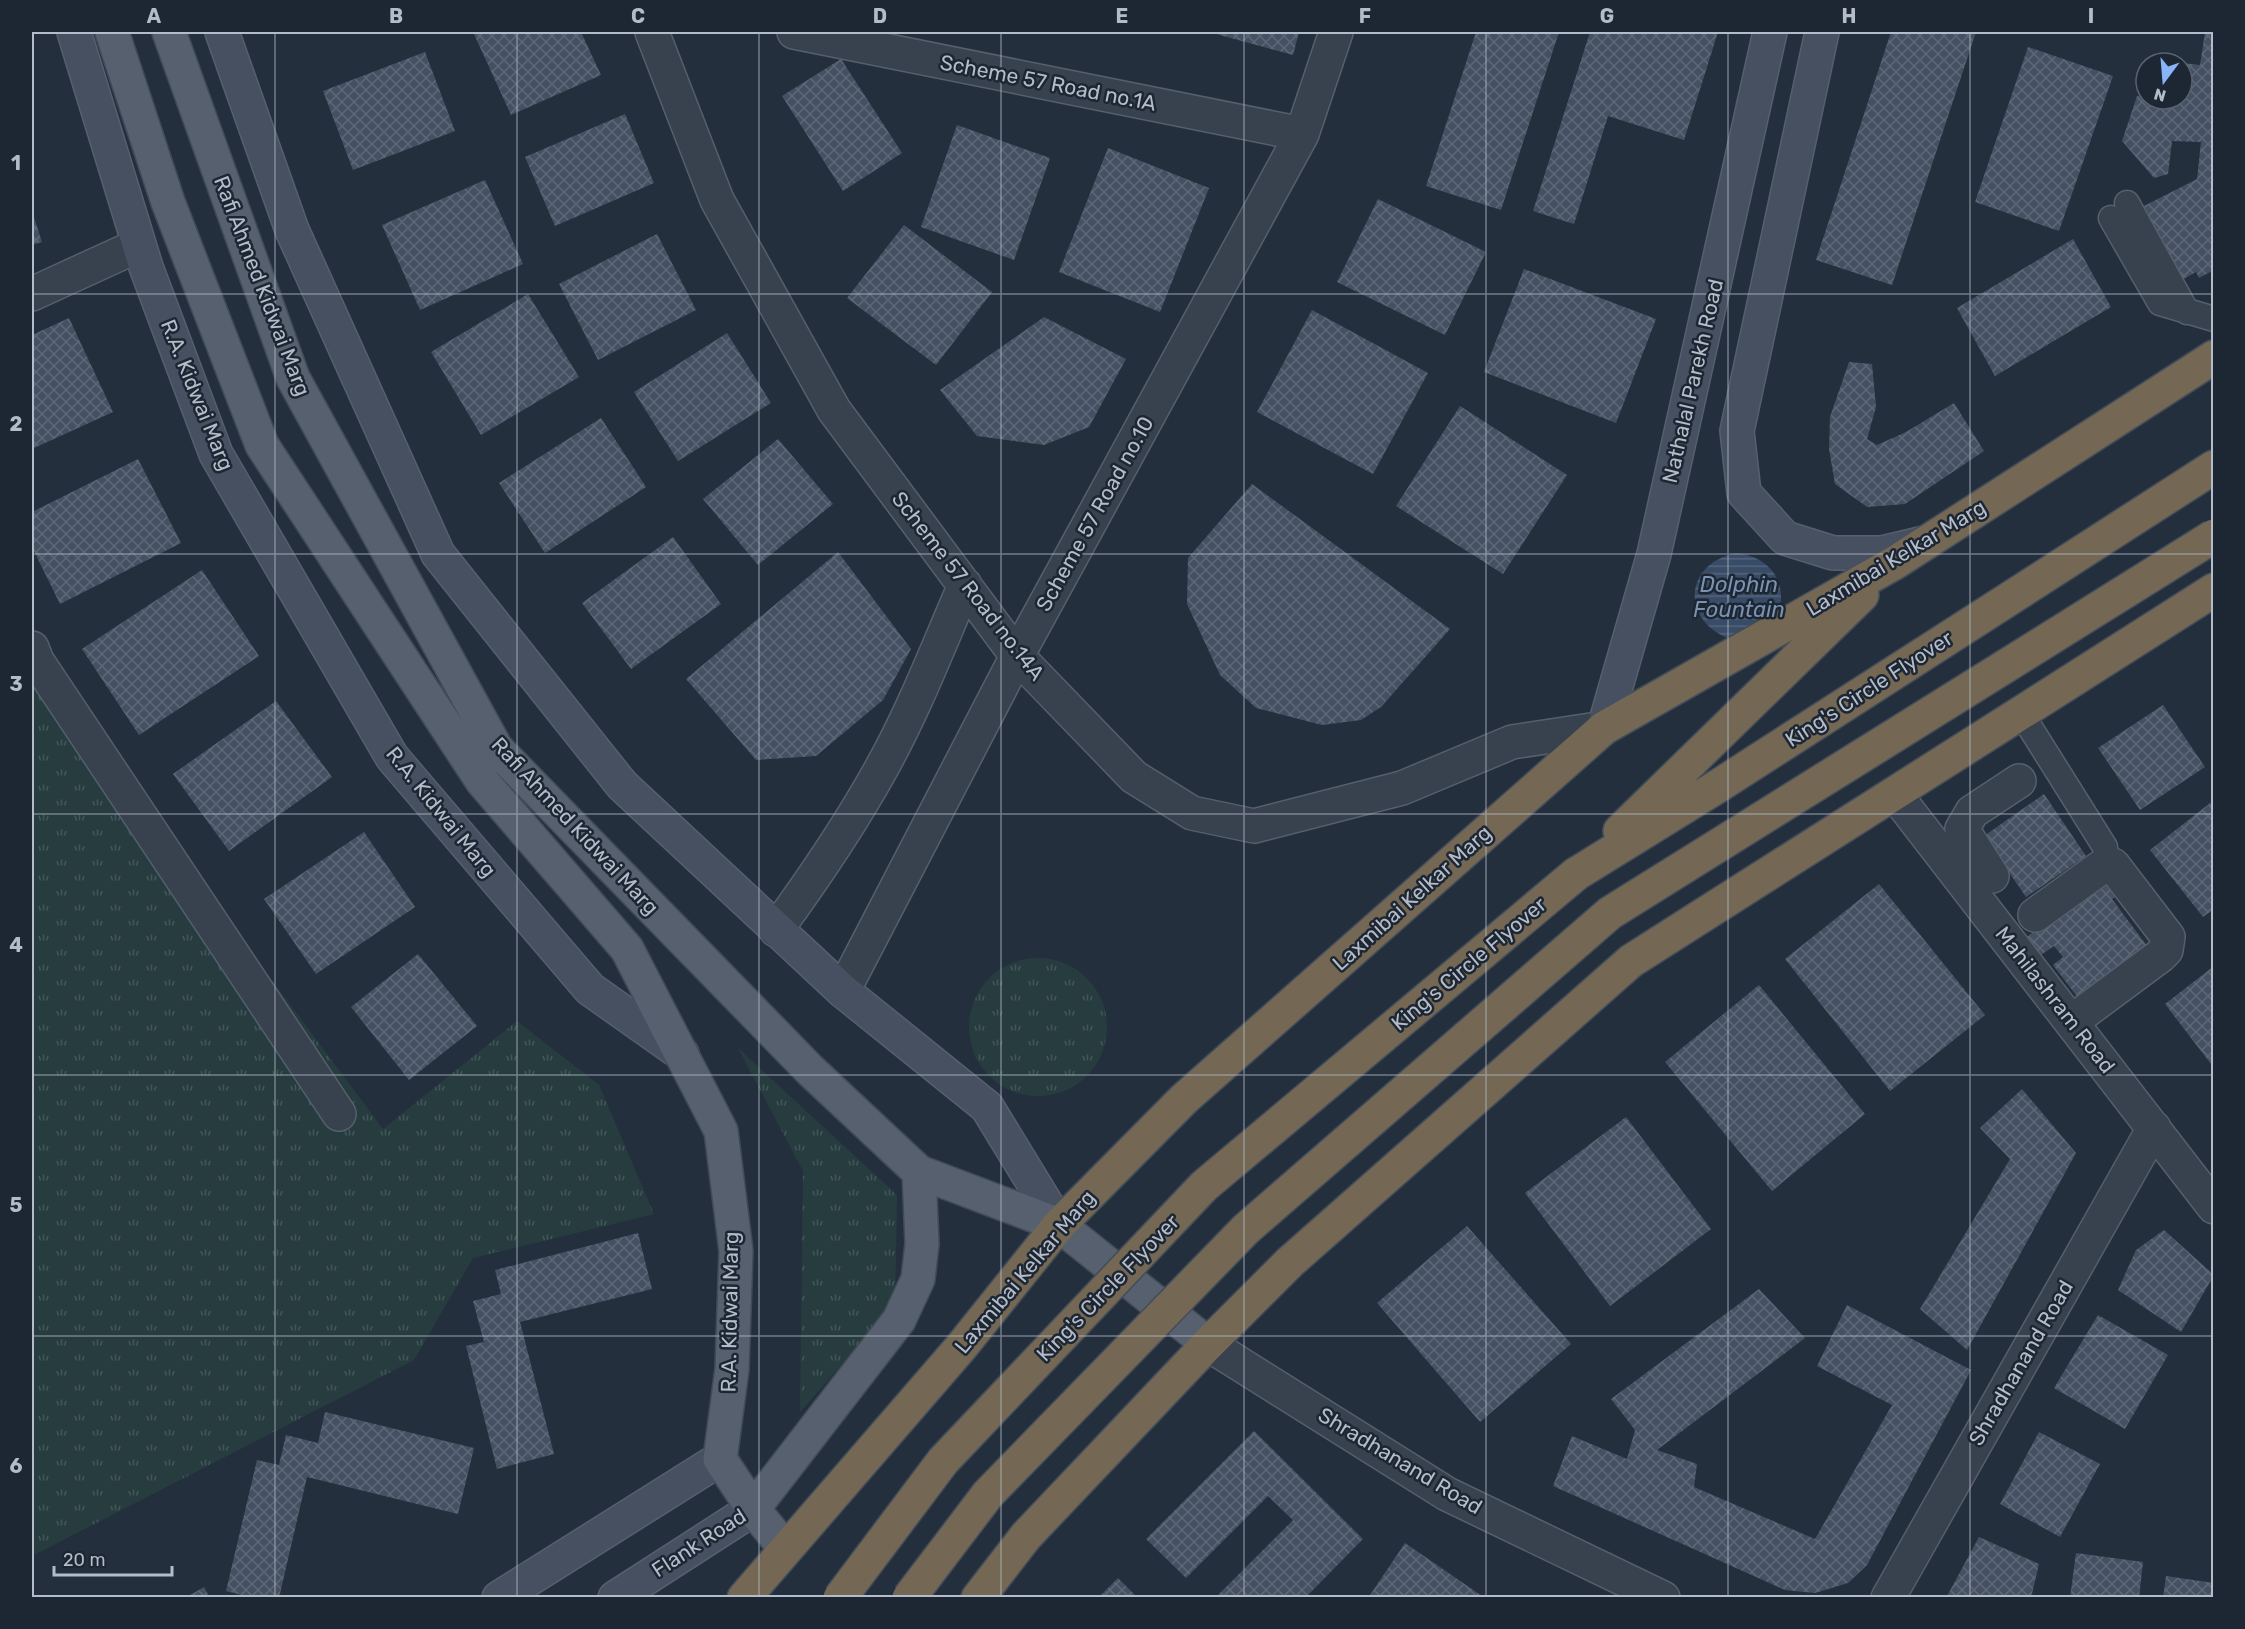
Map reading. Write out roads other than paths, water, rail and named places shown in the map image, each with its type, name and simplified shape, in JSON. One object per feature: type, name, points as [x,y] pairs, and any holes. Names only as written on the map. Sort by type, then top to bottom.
[{"type":"highway","name":"Laxmibai Kelkar Marg","points":[[744,1598],[784,1548],[962,1346],[1059,1225],[1185,1099],[1604,728],[1896,562],[2214,357]]},
{"type":"highway","name":"King's Circle Flyover","points":[[840,1598],[943,1461],[1204,1186],[1576,874],[1715,788],[2214,467]]},
{"type":"highway","points":[[909,1598],[988,1494],[1246,1229],[1610,913],[2214,536]]},
{"type":"highway","points":[[1576,874],[1896,562]]},
{"type":"highway","points":[[978,1598],[1026,1536],[1208,1344],[1290,1262],[1631,961],[2214,590]]},
{"type":"main road","points":[[112,32],[168,201],[262,445],[482,781],[627,949],[681,1054]]},
{"type":"main road","name":"Rafi Ahmed Kidwai Marg","points":[[169,32],[293,378],[496,748],[810,1070],[919,1172],[1059,1225],[1208,1344]]},
{"type":"main road","name":"R.A. Kidwai Marg","points":[[681,1054],[721,1131],[736,1251],[732,1369],[720,1459]]},
{"type":"main road","points":[[753,1509],[899,1320],[918,1279],[922,1244],[919,1172]]},
{"type":"main road","points":[[720,1459],[753,1509],[784,1548]]},
{"type":"street","name":"R.A. Kidwai Marg","points":[[74,32],[140,245],[216,454],[393,757],[590,989],[681,1054]]},
{"type":"street","points":[[222,32],[292,230],[438,554],[622,785],[843,991],[987,1107],[1059,1225]]},
{"type":"street","name":"Scheme 57 Road no.14A","points":[[652,32],[717,200],[828,400],[1017,656],[1134,777],[1192,813],[1254,826],[1402,788],[1512,742],[1604,728]]},
{"type":"street","name":"Scheme 57 Road no.1A","points":[[794,32],[1302,134]]},
{"type":"street","name":"Scheme 57 Road no.10","points":[[843,991],[1017,656],[1302,134],[1336,32]]},
{"type":"street","name":"Nathalal Parekh Road","points":[[1604,728],[1657,543],[1770,32]]},
{"type":"street","points":[[1822,32],[1737,431],[1744,493],[1785,538],[1833,553],[1882,553],[1925,543]]},
{"type":"street","points":[[32,294],[140,245]]},
{"type":"street","points":[[776,930],[816,876],[881,769],[905,723],[965,585]]},
{"type":"street","points":[[32,648],[37,661],[339,1114]]},
{"type":"street","points":[[1962,829],[1972,812],[2019,781]]},
{"type":"street","points":[[1895,794],[1962,829],[1992,876]]},
{"type":"street","name":"Mahilashram Road","points":[[1895,794],[2017,952],[2076,1019],[2214,1207]]},
{"type":"street","points":[[2035,915],[2107,863],[2113,865],[2168,936],[2166,950],[2160,956],[2076,1019]]},
{"type":"street","name":"Shradhanand Road","points":[[1888,1598],[2154,1128]]},
{"type":"street","name":"Shradhanand Road","points":[[1208,1344],[1447,1494],[1663,1598]]},
{"type":"street","points":[[499,1598],[720,1459]]},
{"type":"street","name":"Flank Road","points":[[615,1598],[753,1509]]},
{"type":"lane","points":[[2119,211],[2187,312],[2214,319]]},
{"type":"lane","points":[[2021,713],[2105,848]]},
{"type":"water","name":"Dolphin Fountain","points":[[1737,553],[1759,560],[1774,573],[1781,591],[1781,602],[1779,614],[1732,640],[1715,632],[1703,620],[1696,607],[1695,594],[1698,580],[1706,568],[1719,559]]}]
